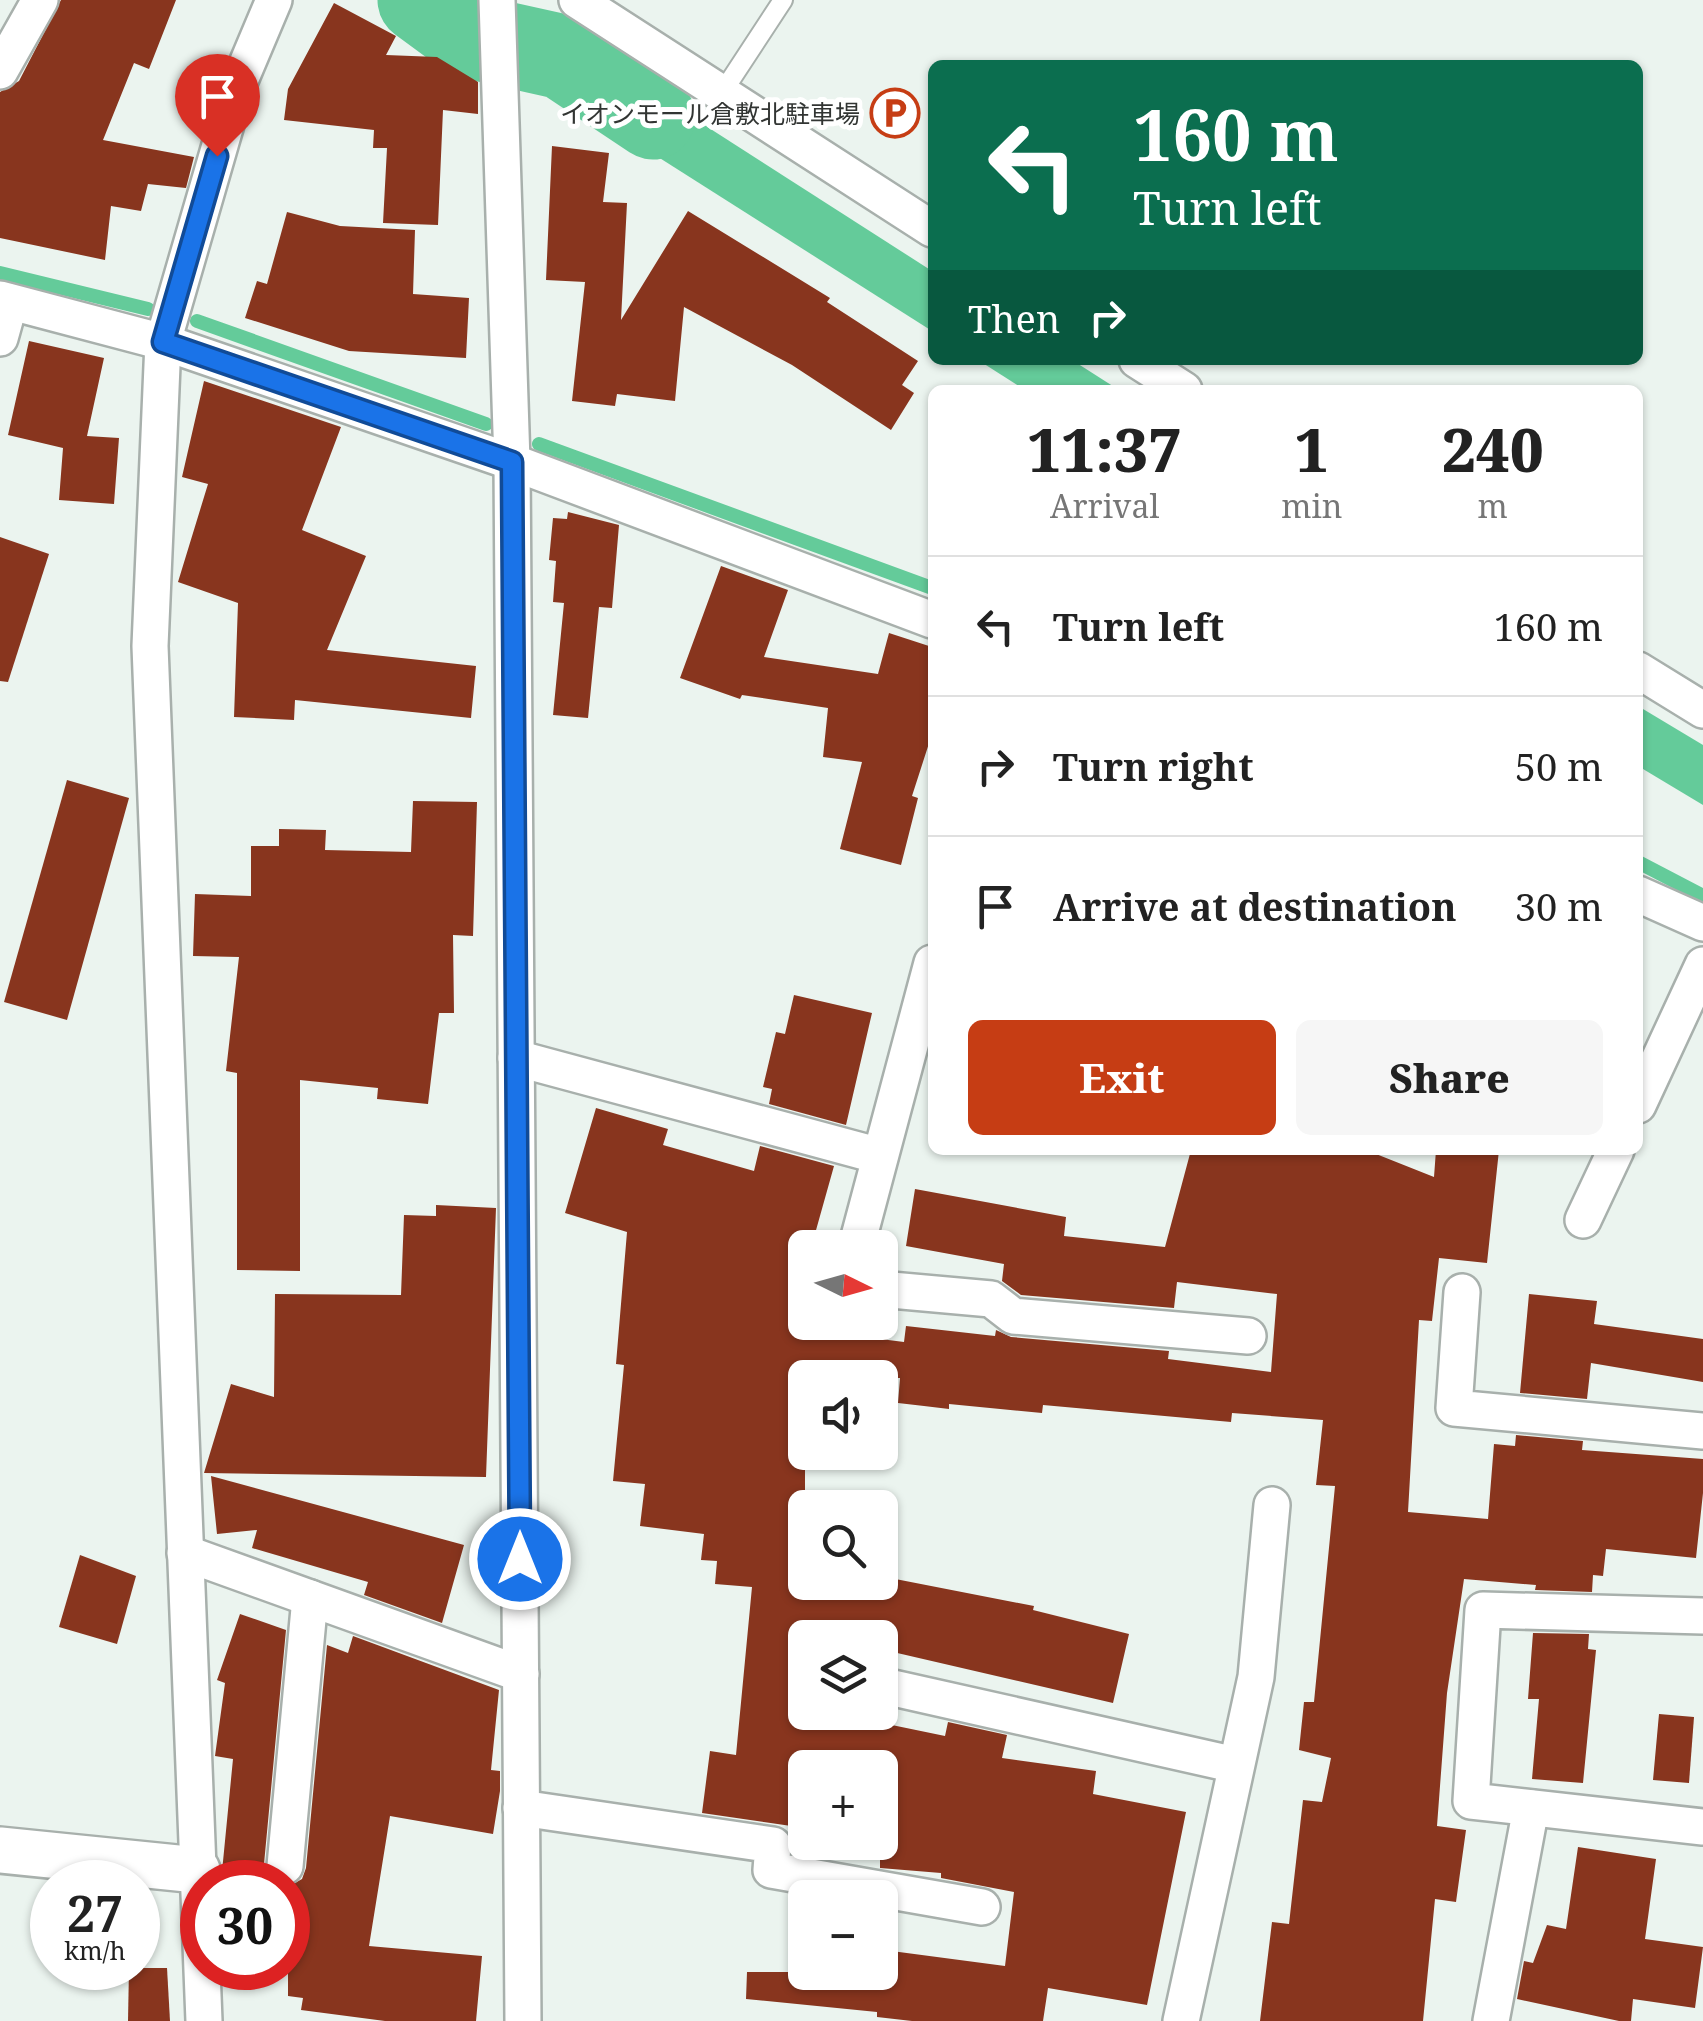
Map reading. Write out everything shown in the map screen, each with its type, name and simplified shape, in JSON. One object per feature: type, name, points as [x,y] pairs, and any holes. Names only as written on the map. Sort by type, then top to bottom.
[{"type":"street","points":[[0,71],[40,0]]},
{"type":"street","points":[[197,1860],[150,646],[163,342],[236,90],[274,0]]},
{"type":"street","points":[[497,0],[512,462],[523,2021]]},
{"type":"street","points":[[577,0],[928,225]]},
{"type":"street","points":[[0,338],[5,300],[163,342],[512,462],[928,618]]},
{"type":"street","points":[[1145,365],[1176,385]]},
{"type":"street","points":[[1643,673],[1703,710]]},
{"type":"street","points":[[1643,896],[1703,922]]},
{"type":"street","points":[[1643,1094],[1703,965]]},
{"type":"street","points":[[861,1230],[928,977]]},
{"type":"street","points":[[516,1058],[880,1156]]},
{"type":"street","points":[[1584,1220],[1614,1155]]},
{"type":"street","points":[[898,1291],[991,1299],[1013,1316],[1248,1336]]},
{"type":"street","points":[[1462,1292],[1454,1408],[1703,1432]]},
{"type":"street","points":[[1181,2021],[1256,1676],[1272,1505]]},
{"type":"street","points":[[185,1553],[520,1674]]},
{"type":"street","points":[[285,1860],[310,1598]]},
{"type":"street","points":[[1703,1616],[1483,1610],[1471,1801],[1703,1827]]},
{"type":"street","points":[[898,1689],[1236,1765]]},
{"type":"street","points":[[521,1808],[773,1844],[771,1870],[982,1907]]},
{"type":"street","points":[[1491,2021],[1531,1808]]},
{"type":"street","points":[[0,1850],[180,1868]]},
{"type":"street","points":[[203,1990],[204,2021]]},
{"type":"lane","points":[[722,93],[783,0]]},
{"type":"shaded area","points":[[397,0],[481,0],[480,44]]},
{"type":"shaded area","points":[[558,31],[928,268],[928,328],[551,89]]},
{"type":"shaded area","points":[[986,365],[1080,365],[1111,385],[1017,385]]},
{"type":"shaded area","points":[[1643,709],[1703,745],[1703,805],[1643,769]]},
{"type":"building","points":[[61,0],[176,0],[149,69],[134,63],[103,140],[194,157],[186,188],[148,184],[141,211],[111,206],[105,260],[0,238],[0,92],[19,81]]},
{"type":"building","points":[[334,3],[396,36],[386,55],[437,57],[478,82],[478,114],[443,110],[438,225],[383,223],[387,148],[373,148],[374,130],[284,120],[288,89]]},
{"type":"building","points":[[552,146],[609,153],[603,202],[627,203],[621,320],[688,211],[830,298],[827,302],[918,361],[902,385],[914,393],[891,430],[792,365],[684,307],[675,401],[617,394],[615,406],[572,401],[585,282],[546,280]]},
{"type":"building","points":[[287,212],[340,226],[415,230],[413,294],[469,298],[466,358],[349,351],[245,318],[257,281],[267,284]]},
{"type":"building","points":[[29,341],[104,358],[87,436],[119,438],[114,504],[59,500],[63,448],[8,435]]},
{"type":"building","points":[[204,381],[341,427],[302,530],[366,556],[327,650],[476,666],[471,718],[295,700],[294,720],[234,717],[238,603],[178,582],[208,484],[182,477]]},
{"type":"building","points":[[568,512],[619,525],[612,608],[599,607],[588,718],[553,715],[564,603],[553,602],[556,561],[549,560],[553,518],[567,519]]},
{"type":"building","points":[[0,537],[49,554],[8,682],[0,681]]},
{"type":"building","points":[[721,566],[788,590],[764,657],[878,674],[889,633],[928,646],[928,746],[912,796],[918,798],[901,865],[840,849],[862,762],[823,757],[828,708],[742,695],[740,699],[680,678]]},
{"type":"building","points":[[67,780],[129,798],[67,1020],[4,1002]]},
{"type":"building","points":[[413,801],[477,802],[473,936],[453,935],[454,1013],[439,1013],[428,1104],[377,1099],[378,1088],[300,1080],[300,1271],[237,1270],[237,1073],[226,1071],[239,957],[193,956],[195,894],[251,896],[251,846],[279,846],[279,829],[326,830],[325,850],[411,852]]},
{"type":"building","points":[[794,995],[872,1013],[846,1125],[769,1104],[772,1089],[763,1087],[776,1032],[785,1034]]},
{"type":"building","points":[[596,1108],[668,1129],[663,1145],[754,1171],[760,1146],[834,1166],[816,1230],[788,1230],[788,1340],[904,1342],[906,1326],[995,1336],[996,1330],[1011,1337],[1169,1351],[1168,1359],[1271,1372],[1277,1294],[1177,1282],[1174,1308],[1021,1295],[1002,1281],[1004,1264],[906,1246],[915,1189],[1066,1217],[1064,1236],[1165,1247],[1190,1155],[1379,1155],[1434,1177],[1436,1155],[1498,1155],[1487,1263],[1439,1258],[1432,1321],[1419,1320],[1408,1512],[1488,1519],[1494,1444],[1515,1446],[1516,1435],[1583,1441],[1582,1450],[1703,1459],[1703,1493],[1696,1558],[1606,1549],[1603,1576],[1593,1575],[1592,1592],[1535,1590],[1536,1585],[1464,1579],[1447,1693],[1437,1826],[1466,1830],[1456,1902],[1435,1899],[1423,2021],[1260,2021],[1272,1922],[1289,1924],[1303,1800],[1322,1802],[1331,1758],[1299,1750],[1304,1702],[1314,1702],[1335,1486],[1316,1485],[1323,1420],[1232,1413],[1231,1422],[1043,1405],[1042,1413],[898,1403],[898,1360],[788,1360],[788,1470],[805,1470],[805,1490],[788,1490],[788,1600],[898,1600],[898,1580],[1034,1606],[1033,1610],[1129,1634],[1113,1703],[898,1653],[898,1620],[788,1620],[788,1730],[898,1730],[898,1726],[945,1736],[948,1722],[1007,1735],[1002,1758],[1096,1771],[1093,1794],[1186,1812],[1147,2005],[1048,1988],[1043,2021],[912,2021],[877,2017],[877,2012],[746,1999],[747,1972],[788,1972],[788,1990],[898,1990],[898,1952],[1005,1966],[1014,1892],[941,1878],[941,1873],[880,1868],[880,1860],[898,1860],[898,1750],[788,1750],[788,1826],[702,1813],[710,1751],[736,1755],[752,1587],[715,1584],[717,1561],[701,1560],[704,1534],[640,1526],[645,1484],[613,1481],[624,1365],[616,1364],[627,1232],[565,1213]]},
{"type":"building","points":[[436,1205],[496,1208],[486,1477],[204,1473],[231,1384],[274,1397],[275,1294],[401,1295],[404,1215],[436,1216]]},
{"type":"building","points":[[1529,1294],[1597,1301],[1594,1324],[1703,1339],[1703,1382],[1591,1363],[1587,1399],[1520,1393]]},
{"type":"building","points":[[211,1476],[464,1545],[442,1623],[364,1595],[368,1582],[252,1548],[257,1530],[217,1534]]},
{"type":"building","points":[[80,1555],[136,1576],[117,1644],[59,1627]]},
{"type":"building","points":[[240,1614],[286,1630],[264,1860],[223,1860],[233,1759],[215,1756],[225,1683],[217,1680]]},
{"type":"building","points":[[1533,1633],[1589,1634],[1588,1649],[1596,1650],[1583,1783],[1532,1779],[1539,1699],[1528,1699]]},
{"type":"building","points":[[353,1636],[499,1690],[491,1770],[500,1771],[500,1791],[493,1834],[390,1816],[369,1946],[482,1956],[476,2021],[385,2021],[301,2010],[303,1998],[288,1996],[288,1990],[310,1990],[310,1860],[307,1860],[327,1645],[348,1653]]},
{"type":"building","points":[[1659,1714],[1694,1717],[1689,1783],[1653,1780]]},
{"type":"building","points":[[1578,1847],[1656,1859],[1645,1939],[1703,1947],[1695,2008],[1633,1999],[1631,2021],[1619,2021],[1517,1999],[1524,1961],[1533,1963],[1547,1925],[1566,1929]]},
{"type":"building","points":[[160,1968],[167,1968],[170,2021],[128,2021],[129,1990],[160,1990]]},
{"type":"waterway","points":[[420,0],[469,36],[563,57],[653,117]]},
{"type":"waterway","points":[[0,273],[148,309]]},
{"type":"waterway","points":[[197,321],[486,424]]},
{"type":"waterway","points":[[539,444],[928,587]]},
{"type":"waterway","points":[[1643,865],[1703,896]]},
{"type":"place","name":"イオンモール倉敷北駐車場","points":[[895,113]]},
{"type":"route","points":[[217,156],[163,342],[512,462],[520,1559]]}]
